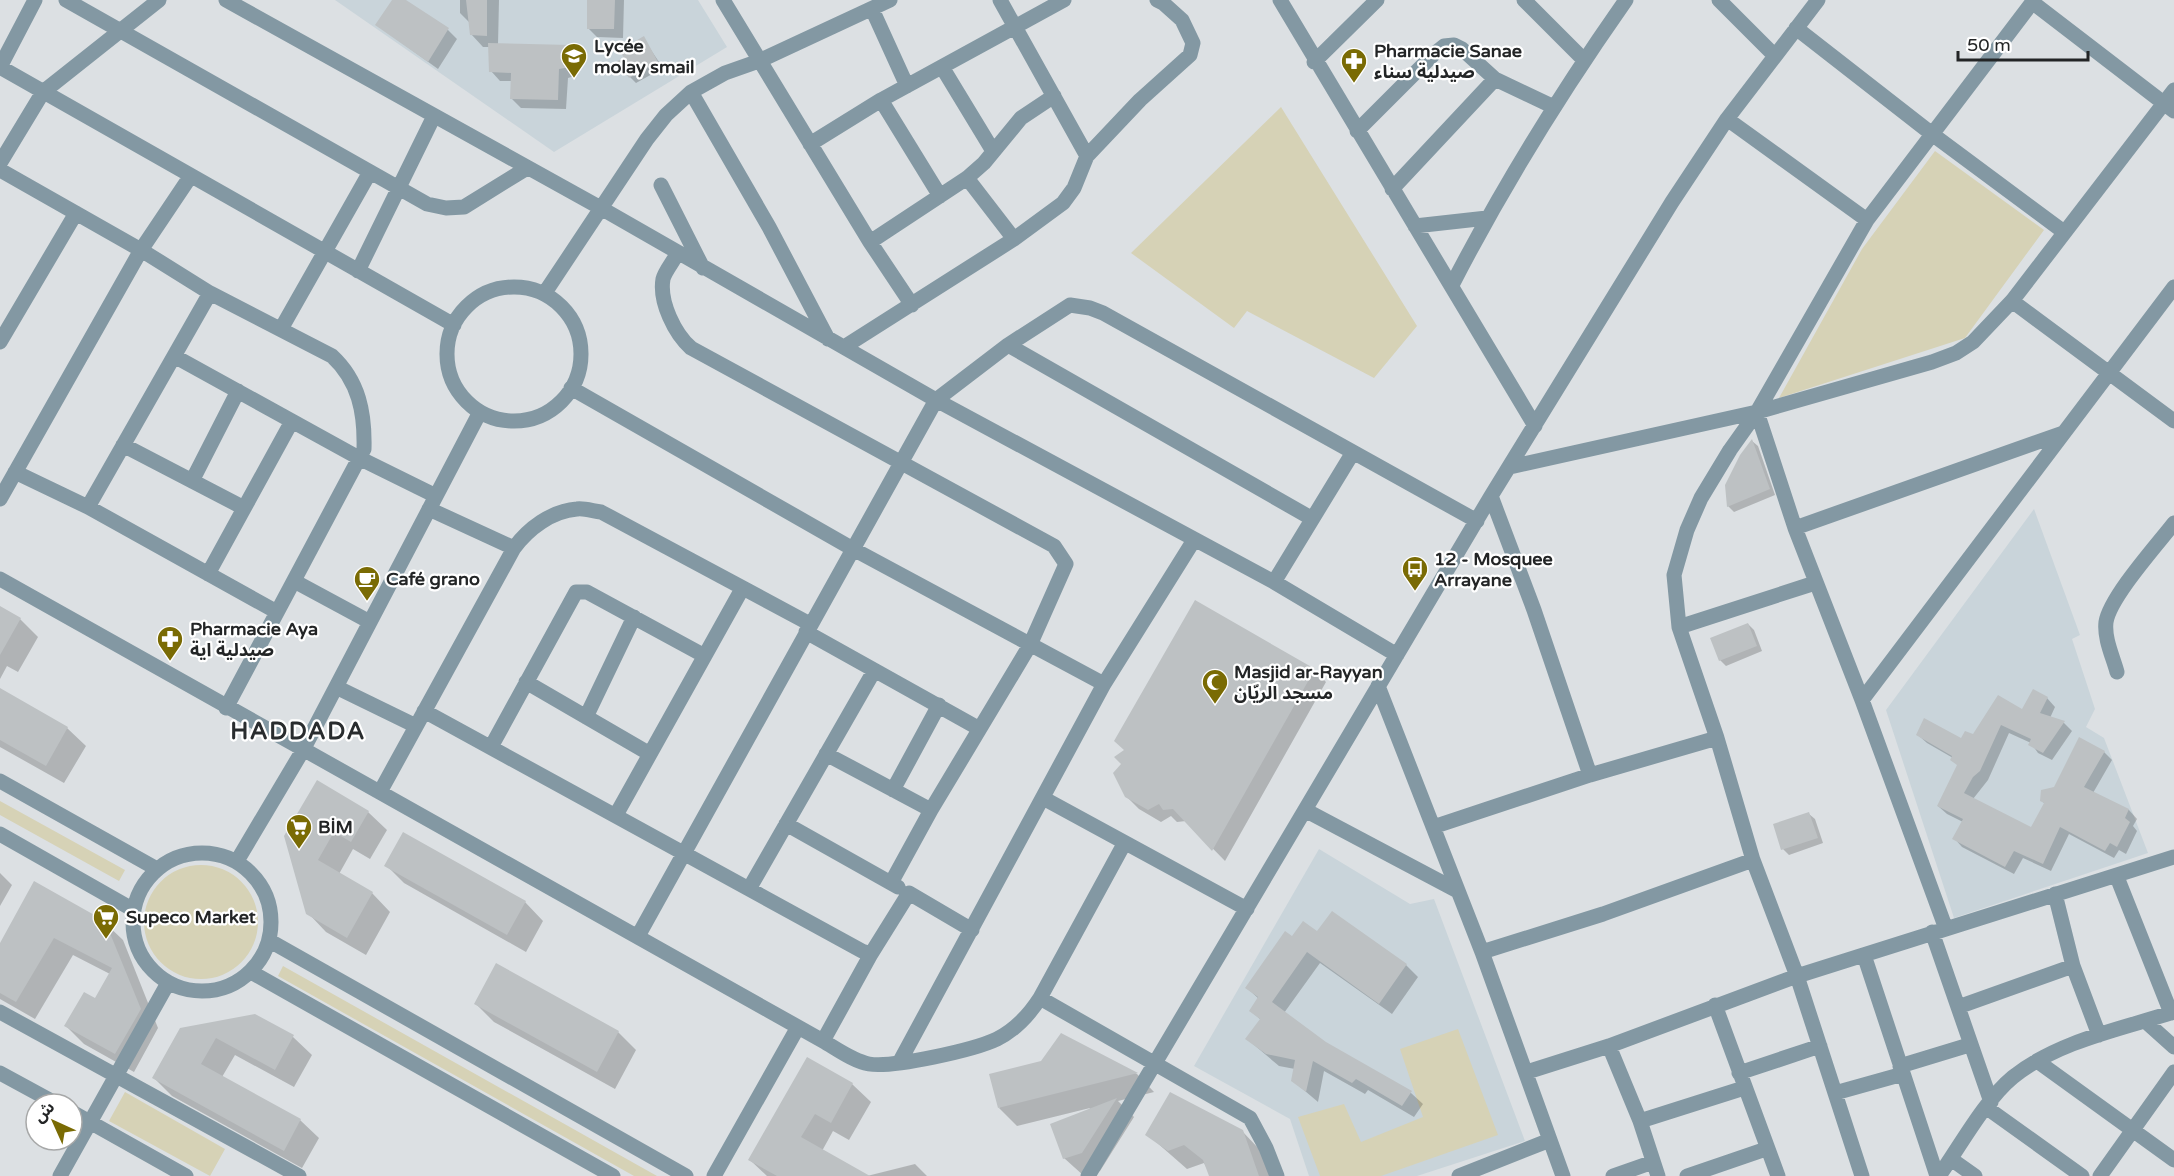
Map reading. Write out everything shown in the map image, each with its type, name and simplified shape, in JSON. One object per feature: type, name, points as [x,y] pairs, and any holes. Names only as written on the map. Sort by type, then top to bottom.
[{"type":"street","points":[[35,0],[0,67],[454,325]]},
{"type":"street","points":[[66,0],[427,204],[446,208],[464,207],[527,168]]},
{"type":"street","points":[[0,163],[43,92],[122,32],[159,0]]},
{"type":"street","points":[[226,0],[599,207],[936,400],[1274,582],[1397,655]]},
{"type":"street","points":[[723,0],[870,242],[912,305]]},
{"type":"street","points":[[544,294],[599,207],[666,115],[691,92],[725,73],[759,61],[890,0]]},
{"type":"street","points":[[1000,0],[1087,156]]},
{"type":"street","points":[[810,144],[881,100],[1064,0]]},
{"type":"street","points":[[844,347],[1014,239],[1063,203],[1074,188],[1087,156],[1140,100],[1184,61],[1193,49],[1190,33],[1182,20],[1157,0]]},
{"type":"street","points":[[1280,0],[1314,62],[1452,285],[1535,426]]},
{"type":"street","points":[[1314,62],[1377,0]]},
{"type":"street","points":[[1524,0],[1584,60]]},
{"type":"street","points":[[1452,285],[1487,218],[1554,107],[1626,0]]},
{"type":"street","points":[[1719,0],[1774,55]]},
{"type":"street","points":[[1088,1176],[1156,1065],[1491,496],[1672,202],[1727,119],[1818,0]]},
{"type":"street","points":[[1862,1176],[1797,976],[1753,860],[1717,738],[1679,627],[1674,575],[1687,530],[1718,469],[1757,412],[1867,220],[2033,1],[2169,107]]},
{"type":"street","points":[[872,9],[907,86]]},
{"type":"street","points":[[1796,28],[1932,134],[2064,231]]},
{"type":"street","points":[[1357,131],[1444,46],[1454,45],[1462,49],[1496,79],[1554,107]]},
{"type":"street","points":[[942,67],[993,151]]},
{"type":"street","points":[[1392,189],[1496,79]]},
{"type":"street","points":[[1510,467],[1757,412],[1956,353],[1992,325],[2012,301],[2064,231],[2169,107],[2174,90]]},
{"type":"street","points":[[691,92],[769,227],[828,339]]},
{"type":"street","points":[[870,242],[967,178],[984,163],[1021,118],[1054,96]]},
{"type":"street","points":[[881,100],[940,196]]},
{"type":"street","points":[[358,271],[434,116]]},
{"type":"street","points":[[1727,119],[1867,220]]},
{"type":"street","points":[[0,171],[141,250],[210,293],[332,356],[345,368],[358,389],[364,449],[226,708]]},
{"type":"street","points":[[281,329],[370,171]]},
{"type":"street","points":[[2,490],[15,472],[141,250],[190,177]]},
{"type":"street","points":[[967,178],[1014,239]]},
{"type":"street","points":[[661,185],[702,268]]},
{"type":"street","points":[[0,342],[76,213]]},
{"type":"street","points":[[1415,226],[1487,218]]},
{"type":"street","points":[[678,254],[664,276],[662,291],[678,336],[709,360],[1053,546],[1066,564],[1064,573],[1029,645],[930,810],[891,883]]},
{"type":"street","points":[[519,287],[544,294],[559,304],[573,322],[581,345],[581,361],[571,388],[561,403],[542,416],[514,422],[491,418],[468,405],[454,386],[447,364],[449,334],[460,313],[478,297],[496,290],[519,287]]},
{"type":"street","points":[[1862,699],[2174,287]]},
{"type":"street","points":[[88,507],[210,293]]},
{"type":"street","points":[[2012,301],[2174,421]]},
{"type":"street","points":[[638,936],[853,549],[898,463],[936,400],[1008,345],[1070,305],[1090,308],[1477,521]]},
{"type":"street","points":[[1008,345],[1311,518]]},
{"type":"street","points":[[174,356],[359,458],[514,548]]},
{"type":"street","points":[[571,388],[853,549],[1104,684]]},
{"type":"street","points":[[192,481],[238,391]]},
{"type":"street","points":[[237,861],[303,750],[480,412]]},
{"type":"street","points":[[1757,412],[1815,583],[1862,699],[1939,931],[1958,1006],[1989,1105],[2082,1176]]},
{"type":"street","points":[[208,574],[292,421]]},
{"type":"street","points":[[1795,528],[2063,433]]},
{"type":"street","points":[[123,445],[244,508]]},
{"type":"street","points":[[1274,582],[1352,454]]},
{"type":"street","points":[[15,472],[88,507],[277,612]]},
{"type":"street","points":[[1491,496],[1534,610],[1590,775]]},
{"type":"street","points":[[380,792],[514,548],[526,532],[556,516],[577,509],[600,512],[742,589],[874,671],[978,728]]},
{"type":"street","points":[[2117,672],[2106,635],[2106,621],[2128,581],[2174,523]]},
{"type":"street","points":[[899,1063],[1104,684],[1194,540]]},
{"type":"street","points":[[0,579],[226,708],[823,1041],[870,1064],[899,1063],[978,1046],[998,1039],[1027,1017],[1040,998],[1124,844]]},
{"type":"street","points":[[294,581],[370,622]]},
{"type":"street","points":[[1679,627],[1815,583]]},
{"type":"street","points":[[616,815],[703,655],[742,589]]},
{"type":"street","points":[[491,747],[576,592],[587,592],[703,655]]},
{"type":"street","points":[[586,717],[634,617]]},
{"type":"street","points":[[749,889],[874,671]]},
{"type":"street","points":[[525,682],[650,754]]},
{"type":"street","points":[[1378,686],[1482,952],[1563,1176]]},
{"type":"street","points":[[336,687],[416,726]]},
{"type":"street","points":[[893,790],[939,705]]},
{"type":"street","points":[[424,711],[871,954]]},
{"type":"street","points":[[1433,827],[1590,775],[1717,738]]},
{"type":"street","points":[[826,754],[930,810]]},
{"type":"street","points":[[0,781],[157,869]]},
{"type":"street","points":[[1043,798],[1247,909]]},
{"type":"street","points":[[1305,810],[1456,890]]},
{"type":"street","points":[[786,824],[972,930]]},
{"type":"street","points":[[0,834],[132,909]]},
{"type":"street","points":[[188,853],[222,854],[237,861],[253,873],[265,890],[272,909],[270,941],[251,972],[218,990],[192,991],[168,983],[150,968],[137,947],[132,909],[144,883],[157,869],[188,853]]},
{"type":"street","points":[[1527,1072],[1609,1046],[1797,976],[2174,857]]},
{"type":"street","points":[[1482,952],[1603,914],[1753,860]]},
{"type":"street","points":[[1938,1176],[1989,1105],[2012,1078],[2037,1061],[2099,1035],[2173,1012],[2116,877]]},
{"type":"street","points":[[823,1041],[871,954],[909,893]]},
{"type":"street","points":[[2055,894],[2073,966],[2099,1035]]},
{"type":"street","points":[[270,941],[686,1176]]},
{"type":"street","points":[[1864,955],[1938,1176]]},
{"type":"street","points":[[1958,1006],[2073,966]]},
{"type":"street","points":[[251,972],[613,1176]]},
{"type":"street","points":[[60,1176],[168,983]]},
{"type":"street","points":[[1040,998],[1250,1118],[1266,1148],[1277,1176]]},
{"type":"street","points":[[1715,1005],[1766,1149],[1778,1176]]},
{"type":"street","points":[[0,1012],[299,1176]]},
{"type":"street","points":[[2145,1021],[2174,1047]]},
{"type":"street","points":[[714,1176],[798,1027]]},
{"type":"street","points":[[1835,1093],[1970,1045]]},
{"type":"street","points":[[1609,1046],[1640,1121],[1655,1169],[1613,1176]]},
{"type":"street","points":[[1739,1073],[1820,1046]]},
{"type":"street","points":[[2037,1061],[2174,1160]]},
{"type":"street","points":[[0,1073],[35,1092]]},
{"type":"street","points":[[2100,1176],[2173,1077]]},
{"type":"street","points":[[1640,1121],[1744,1088]]},
{"type":"street","points":[[84,1119],[186,1176]]},
{"type":"street","points":[[1462,1176],[1550,1140]]},
{"type":"street","points":[[1688,1176],[1766,1149]]},
{"type":"street","points":[[1951,1158],[1975,1176]]},
{"type":"shaded area","points":[[335,0],[698,0],[727,47],[554,152]]},
{"type":"shaded area","points":[[1281,107],[1417,326],[1374,378],[1247,311],[1234,328],[1131,253]]},
{"type":"shaded area","points":[[1935,151],[2044,230],[1965,338],[1779,398],[1862,249]]},
{"type":"shaded area","points":[[2034,509],[2080,635],[2072,639],[2095,709],[2086,727],[2104,738],[2148,853],[1954,918],[1886,710]]},
{"type":"shaded area","points":[[0,801],[125,870],[119,881],[0,815]]},
{"type":"shaded area","points":[[1319,849],[1410,904],[1434,899],[1525,1141],[1417,1176],[1309,1176],[1290,1119],[1194,1066]]},
{"type":"shaded area","points":[[201,865],[223,870],[241,882],[253,900],[258,922],[253,944],[241,962],[223,974],[201,979],[179,974],[161,962],[149,944],[144,922],[149,900],[161,882],[179,870]]},
{"type":"shaded area","points":[[283,966],[657,1176],[634,1176],[278,976]]},
{"type":"shaded area","points":[[1458,1029],[1498,1135],[1381,1176],[1320,1176],[1298,1117],[1344,1104],[1361,1142],[1423,1117],[1400,1049]]},
{"type":"shaded area","points":[[125,1092],[225,1149],[210,1176],[109,1121]]},
{"type":"building","points":[[392,0],[406,0],[449,28],[428,62],[375,25]]},
{"type":"building","points":[[466,0],[487,0],[487,36],[470,35]]},
{"type":"building","points":[[587,0],[615,0],[614,29],[587,29]]},
{"type":"building","points":[[644,36],[658,62],[629,78],[617,61],[624,58],[617,46],[629,39],[632,43]]},
{"type":"building","points":[[488,43],[571,45],[570,67],[559,69],[558,100],[510,99],[511,73],[489,72]]},
{"type":"building","points":[[1752,439],[1770,489],[1727,507],[1725,485],[1740,455]]},
{"type":"building","name":"Masjid ar-Rayyan مسجد الريّان","points":[[1195,600],[1315,669],[1212,851],[1173,809],[1163,810],[1159,804],[1148,810],[1125,797],[1113,773],[1121,764],[1114,757],[1124,750],[1114,741]]},
{"type":"building","points":[[0,606],[21,618],[0,655]]},
{"type":"building","points":[[1748,623],[1757,646],[1719,661],[1710,638]]},
{"type":"building","points":[[0,688],[68,727],[46,766],[0,740]]},
{"type":"building","points":[[2033,689],[2048,697],[2040,713],[2065,721],[2043,753],[2028,745],[2031,739],[2001,725],[1980,771],[1973,777],[1964,793],[2031,827],[2044,803],[2040,801],[2041,790],[2054,787],[2079,737],[2105,751],[2084,787],[2129,809],[2125,818],[2130,822],[2117,847],[2110,843],[2105,851],[2060,827],[2043,864],[2014,851],[2005,867],[1952,839],[1963,819],[1937,806],[1957,765],[1950,760],[1952,756],[1916,735],[1924,718],[1961,738],[1965,731],[1973,734],[1998,695],[2022,709]]},
{"type":"building","points":[[317,780],[369,811],[351,842],[334,832],[318,860],[373,892],[347,938],[306,914],[284,836]]},
{"type":"building","points":[[1809,812],[1818,838],[1781,850],[1773,824]]},
{"type":"building","points":[[403,832],[526,901],[507,935],[384,866]]},
{"type":"building","points":[[34,881],[105,921],[141,1009],[115,1054],[64,1026],[84,992],[95,998],[112,968],[54,938],[16,1002],[0,993],[0,943]]},
{"type":"building","points":[[1332,911],[1407,964],[1379,1004],[1307,952],[1272,1002],[1326,1042],[1412,1091],[1402,1106],[1356,1079],[1352,1083],[1313,1061],[1306,1092],[1291,1081],[1295,1060],[1266,1054],[1245,1039],[1260,1019],[1249,1011],[1258,997],[1245,988],[1285,931],[1292,936],[1303,921],[1317,931]]},
{"type":"building","points":[[496,963],[619,1031],[597,1072],[474,1004]]},
{"type":"building","points":[[255,1014],[294,1035],[275,1070],[216,1038],[201,1064],[301,1119],[284,1151],[152,1078],[180,1028]]},
{"type":"building","points":[[1061,1033],[1138,1073],[998,1108],[989,1074],[1041,1061]]},
{"type":"building","points":[[807,1057],[853,1083],[831,1123],[815,1114],[801,1137],[870,1176],[777,1176],[748,1160]]},
{"type":"building","points":[[1170,1092],[1243,1130],[1259,1176],[1209,1176],[1203,1160],[1184,1145],[1168,1151],[1145,1135]]},
{"type":"building","points":[[1117,1098],[1082,1153],[1063,1159],[1050,1124]]},
{"type":"place","name":"Lycée molay smail","points":[[574,79]]},
{"type":"place","name":"Pharmacie Sanae صيدلية سناء","points":[[1354,84]]},
{"type":"place","name":"12 - Mosquee Arrayane","points":[[1415,592]]},
{"type":"place","name":"Café grano","points":[[367,602]]},
{"type":"place","name":"Pharmacie Aya صيدلية اية","points":[[170,662]]},
{"type":"place","name":"Masjid ar-Rayyan مسجد الريّان","points":[[1215,705]]},
{"type":"place","name":"BİM","points":[[299,850]]},
{"type":"place","name":"Supeco Market","points":[[106,940]]},
{"type":"district","name":"HADDADA","points":[[298,731]]}]
